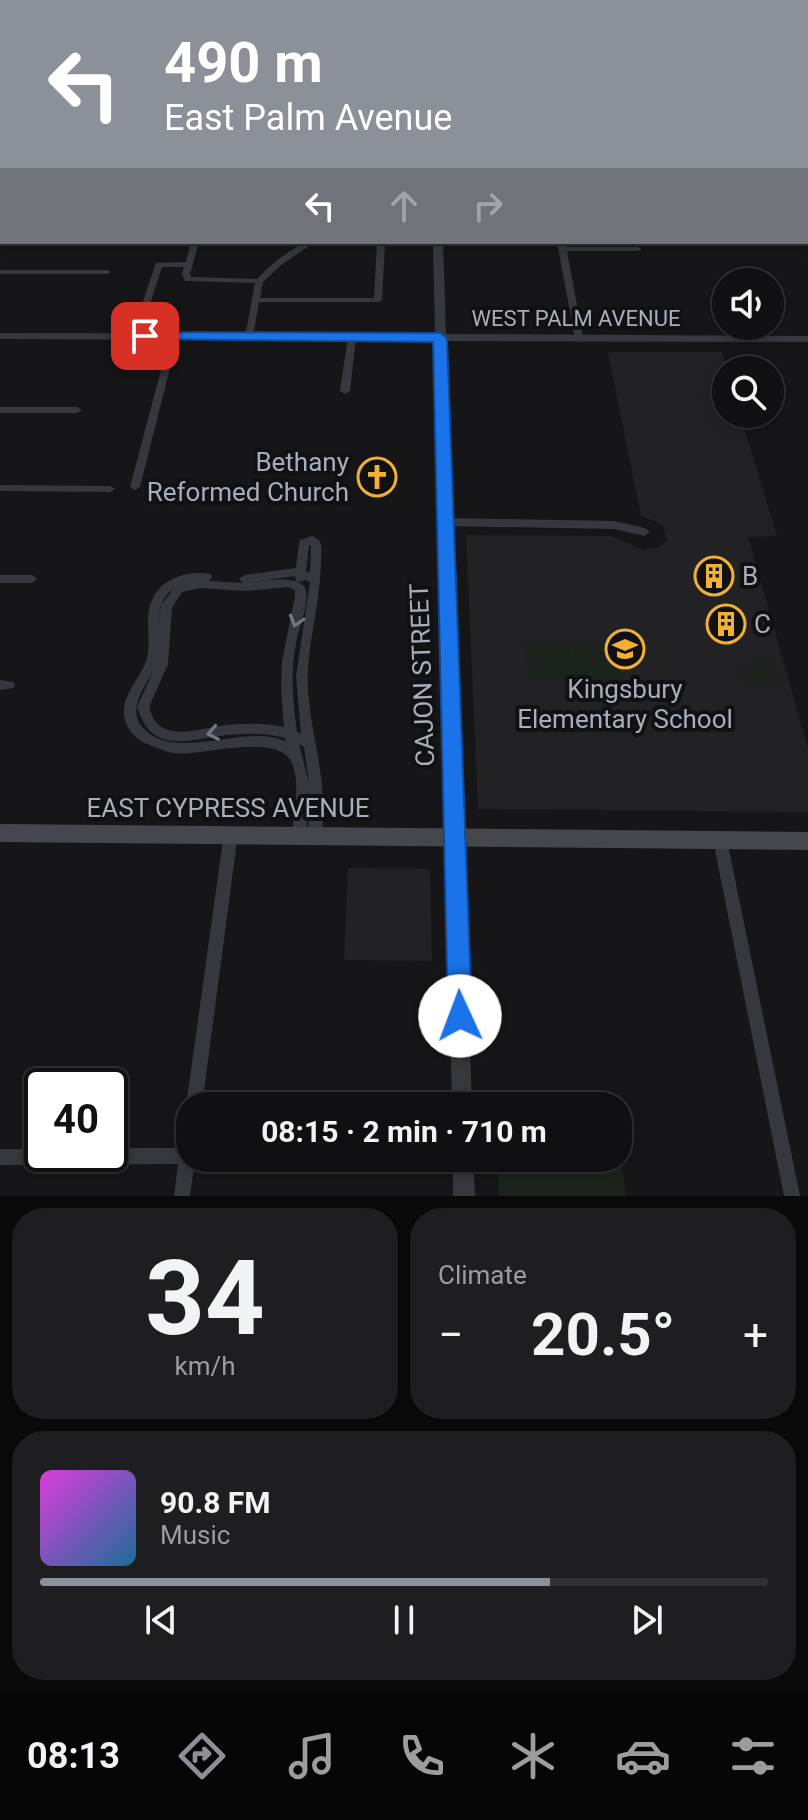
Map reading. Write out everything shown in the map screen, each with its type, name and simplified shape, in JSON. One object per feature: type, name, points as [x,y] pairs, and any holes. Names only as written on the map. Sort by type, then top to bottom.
[{"type":"main road","name":"EAST CYPRESS AVENUE","points":[[0,833],[808,841]]},
{"type":"street","points":[[194,244],[186,277],[191,281],[259,281]]},
{"type":"street","points":[[249,337],[259,281],[278,263],[308,244]]},
{"type":"street","points":[[257,300],[378,300],[381,244]]},
{"type":"street","name":"CAJON STREET","points":[[438,244],[462,1092]]},
{"type":"street","points":[[579,339],[562,246],[638,249]]},
{"type":"street","points":[[146,304],[159,265],[188,264]]},
{"type":"street","points":[[0,272],[107,272]]},
{"type":"street","name":"WEST PALM AVENUE","points":[[0,336],[808,339]]},
{"type":"street","points":[[135,487],[174,336]]},
{"type":"street","points":[[345,391],[352,337]]},
{"type":"street","points":[[0,410],[77,410]]},
{"type":"street","points":[[0,488],[110,489]]},
{"type":"street","points":[[446,522],[614,525],[645,532]]},
{"type":"street","points":[[314,541],[311,614],[301,659],[305,718],[317,771],[319,803],[307,834],[304,790],[291,733],[288,652],[300,609],[304,543],[314,541]]},
{"type":"street","points":[[294,755],[278,745],[252,740],[191,749],[159,744],[139,731],[130,711],[153,656],[155,605],[166,588],[189,576],[238,579],[300,573],[314,579]]},
{"type":"street","points":[[0,579],[32,579]]},
{"type":"street","points":[[300,588],[289,583],[246,587],[200,584],[178,589],[166,607],[162,664],[143,707],[153,729],[170,735],[190,737],[248,729],[291,733],[310,745]]},
{"type":"street","points":[[196,1092],[231,833]]},
{"type":"street","points":[[720,840],[792,1196]]},
{"type":"street","points":[[0,1157],[176,1156]]},
{"type":"street","points":[[182,1196],[185,1172]]},
{"type":"street","points":[[463,1172],[464,1196]]},
{"type":"shaded area","name":"Kingsbury Elementary School","points":[[608,352],[722,352],[723,356],[712,356],[712,428],[744,428],[777,536],[748,537],[808,748],[808,812],[478,809],[466,535],[612,536],[643,550],[657,548],[667,540],[663,525],[641,516]]},
{"type":"shaded area","points":[[525,643],[570,643],[575,681],[529,680]]},
{"type":"shaded area","points":[[572,644],[617,644],[623,681],[577,680]]},
{"type":"shaded area","points":[[757,657],[773,657],[781,683],[743,683],[740,669],[760,669]]},
{"type":"shaded area","points":[[348,868],[430,869],[432,961],[344,960]]},
{"type":"shaded area","points":[[498,1172],[623,1172],[626,1196],[499,1196]]},
{"type":"place","name":"Bethany Reformed Church","points":[[377,477]]},
{"type":"place","name":"B","points":[[714,576]]},
{"type":"place","name":"C","points":[[726,624]]},
{"type":"place","name":"Kingsbury Elementary School","points":[[625,649]]},
{"type":"route","points":[[145,336],[440,338],[460,1016]]}]
